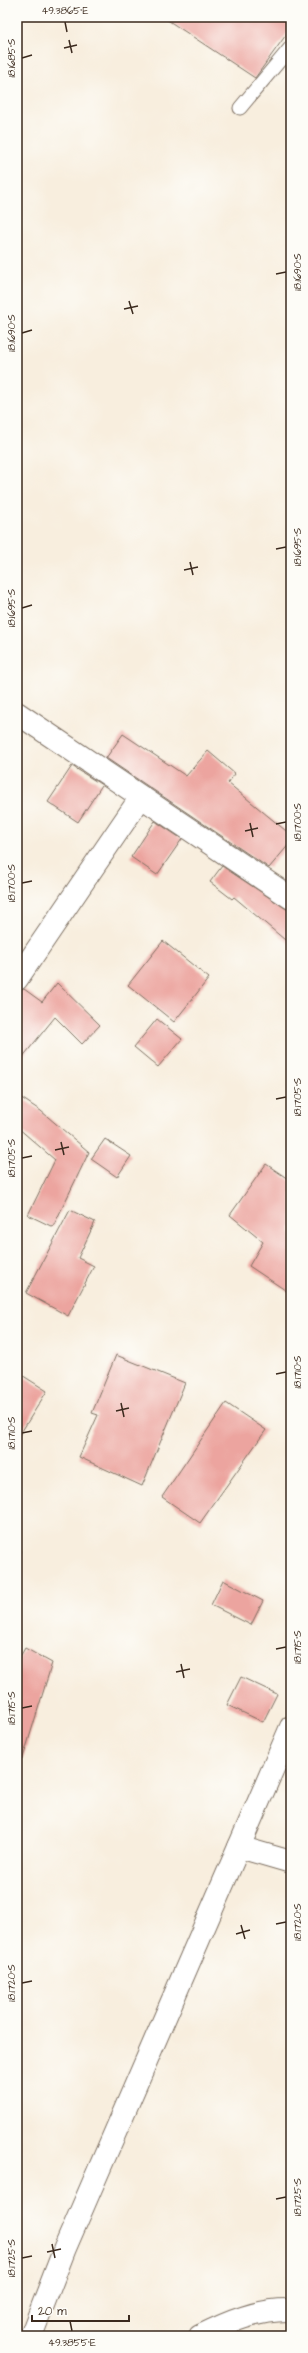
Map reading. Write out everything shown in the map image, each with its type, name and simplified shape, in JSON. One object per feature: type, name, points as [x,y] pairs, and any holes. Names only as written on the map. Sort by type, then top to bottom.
[{"type":"street","points":[[17,713],[291,898]]},
{"type":"street","points":[[17,979],[141,797]]},
{"type":"street","points":[[31,2336],[68,2241],[291,1727]]},
{"type":"street","points":[[239,1847],[291,1862]]},
{"type":"street","points":[[200,2336],[223,2324],[266,2312],[291,2310]]},
{"type":"lane","points":[[240,108],[291,47]]},
{"type":"path","points":[[17,1550],[24,1553]]},
{"type":"building","points":[[163,17],[291,17],[291,28],[255,78]]},
{"type":"building","points":[[123,734],[186,776],[208,751],[235,774],[228,783],[291,835],[291,842],[269,868],[106,758]]},
{"type":"building","points":[[72,766],[102,785],[78,822],[48,802]]},
{"type":"building","points":[[155,821],[182,839],[157,875],[131,857]]},
{"type":"building","points":[[222,866],[291,912],[291,945],[234,897],[232,899],[210,882]]},
{"type":"building","points":[[163,941],[209,978],[174,1022],[128,985]]},
{"type":"building","points":[[57,983],[100,1025],[82,1044],[55,1017],[17,1064],[17,991],[24,989],[42,1002]]},
{"type":"building","points":[[157,1019],[182,1039],[158,1067],[134,1047]]},
{"type":"building","points":[[17,1095],[41,1111],[89,1152],[53,1227],[28,1215],[55,1160],[17,1127]]},
{"type":"building","points":[[105,1139],[131,1156],[117,1177],[91,1159]]},
{"type":"building","points":[[266,1164],[291,1181],[291,1294],[249,1266],[263,1242],[230,1215]]},
{"type":"building","points":[[70,1210],[95,1222],[78,1258],[94,1266],[68,1316],[26,1293]]},
{"type":"building","points":[[116,1355],[185,1383],[142,1486],[79,1457],[98,1415],[92,1413]]},
{"type":"building","points":[[17,1372],[47,1391],[17,1439]]},
{"type":"building","points":[[226,1403],[266,1430],[200,1523],[162,1497]]},
{"type":"building","points":[[223,1580],[263,1601],[251,1625],[211,1605]]},
{"type":"building","points":[[25,1648],[52,1663],[23,1758],[17,1758],[17,1662]]},
{"type":"building","points":[[241,1677],[277,1694],[263,1722],[227,1705]]}]
